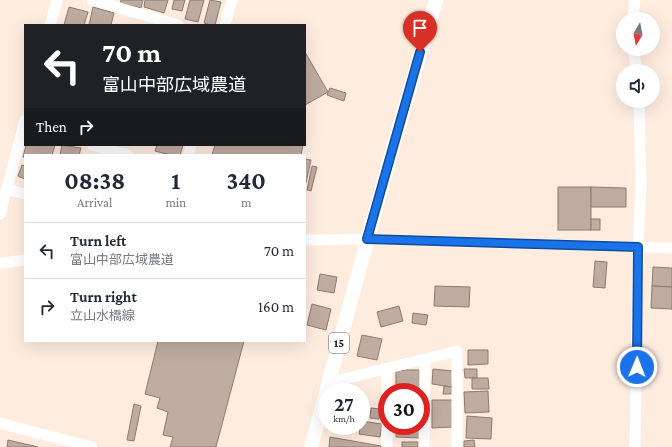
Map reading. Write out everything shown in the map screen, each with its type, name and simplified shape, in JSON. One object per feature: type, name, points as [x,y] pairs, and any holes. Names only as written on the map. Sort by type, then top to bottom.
[{"type":"main road","name":"15","points":[[328,383],[367,239],[436,0]]},
{"type":"main road","name":"15","points":[[311,447],[318,421]]},
{"type":"street","points":[[50,24],[57,0]]},
{"type":"street","points":[[92,0],[175,24]]},
{"type":"street","points":[[225,24],[232,0]]},
{"type":"street","points":[[634,12],[635,0]]},
{"type":"street","points":[[635,447],[638,247],[641,185],[639,108]]},
{"type":"street","points":[[0,214],[24,124]]},
{"type":"street","points":[[96,146],[124,154]]},
{"type":"street","points":[[7,189],[24,194]]},
{"type":"street","points":[[306,240],[367,239],[672,248]]},
{"type":"street","points":[[0,263],[24,260]]},
{"type":"street","points":[[328,383],[457,351],[457,447]]},
{"type":"street","points":[[424,447],[425,359]]},
{"type":"street","points":[[386,368],[387,447]]},
{"type":"street","points":[[0,423],[53,442],[92,447]]},
{"type":"building","points":[[121,0],[143,0],[141,8],[120,3]]},
{"type":"building","points":[[145,0],[168,0],[164,13],[144,7]]},
{"type":"building","points":[[174,0],[185,0],[182,11],[172,9]]},
{"type":"building","points":[[190,0],[204,0],[198,22],[185,19]]},
{"type":"building","points":[[210,0],[221,2],[215,24],[204,23]]},
{"type":"building","points":[[69,7],[88,12],[84,24],[64,24]]},
{"type":"building","points":[[93,7],[114,13],[111,24],[89,24]]},
{"type":"building","points":[[306,54],[328,92],[306,104]]},
{"type":"building","points":[[330,88],[346,93],[344,101],[327,95]]},
{"type":"building","points":[[26,146],[55,146],[52,154],[24,154],[23,157]]},
{"type":"building","points":[[62,146],[81,148],[79,154],[60,154]]},
{"type":"building","points":[[157,146],[183,146],[180,154],[166,154],[155,151]]},
{"type":"building","points":[[215,146],[303,146],[301,154],[212,154]]},
{"type":"building","points":[[306,159],[311,160],[306,182]]},
{"type":"building","points":[[22,165],[24,166],[24,179],[18,176]]},
{"type":"building","points":[[312,166],[317,167],[311,191],[307,190]]},
{"type":"building","points":[[558,187],[591,187],[591,230],[558,230]]},
{"type":"building","points":[[591,187],[626,188],[626,207],[591,207]]},
{"type":"building","points":[[591,219],[600,219],[600,230],[591,230]]},
{"type":"building","points":[[595,261],[607,262],[605,288],[593,287]]},
{"type":"building","points":[[653,267],[672,268],[672,287],[652,286]]},
{"type":"building","points":[[320,274],[337,277],[334,293],[317,290]]},
{"type":"building","points":[[435,286],[470,287],[469,307],[434,306]]},
{"type":"building","points":[[652,286],[672,287],[672,309],[651,308]]},
{"type":"building","points":[[312,304],[331,309],[326,330],[307,325]]},
{"type":"building","points":[[399,306],[403,321],[381,327],[377,312]]},
{"type":"building","points":[[413,313],[428,315],[426,325],[412,323]]},
{"type":"building","points":[[362,335],[382,339],[377,360],[357,356]]},
{"type":"building","points":[[158,342],[244,342],[216,447],[170,447],[173,437],[163,435],[168,412],[157,408],[160,398],[145,394]]},
{"type":"building","points":[[468,350],[488,350],[488,364],[468,365]]},
{"type":"building","points":[[433,369],[453,371],[452,387],[432,384]]},
{"type":"building","points":[[464,369],[477,369],[477,378],[465,378]]},
{"type":"building","points":[[396,370],[419,370],[420,383],[396,383]]},
{"type":"building","points":[[472,378],[488,378],[489,389],[472,389]]},
{"type":"building","points":[[444,386],[452,387],[451,394],[443,394]]},
{"type":"building","points":[[488,391],[489,412],[465,413],[464,392]]},
{"type":"building","points":[[432,400],[453,400],[453,427],[432,428]]},
{"type":"building","points":[[134,404],[141,406],[134,441],[127,440]]},
{"type":"building","points":[[371,408],[378,409],[378,419],[370,418]]},
{"type":"building","points":[[467,416],[492,418],[491,439],[466,438]]},
{"type":"building","points":[[370,422],[378,423],[378,435],[380,435],[380,437],[366,435],[370,435]]},
{"type":"building","points":[[396,435],[420,435],[420,438],[396,437]]},
{"type":"building","points":[[330,437],[381,446],[381,447],[329,447]]},
{"type":"building","points":[[8,440],[38,447],[7,447]]},
{"type":"building","points":[[474,440],[475,447],[464,447],[464,441]]},
{"type":"building","points":[[402,442],[418,442],[418,447],[402,447]]},
{"type":"route","points":[[420,52],[367,239],[638,247],[637,367]]}]
